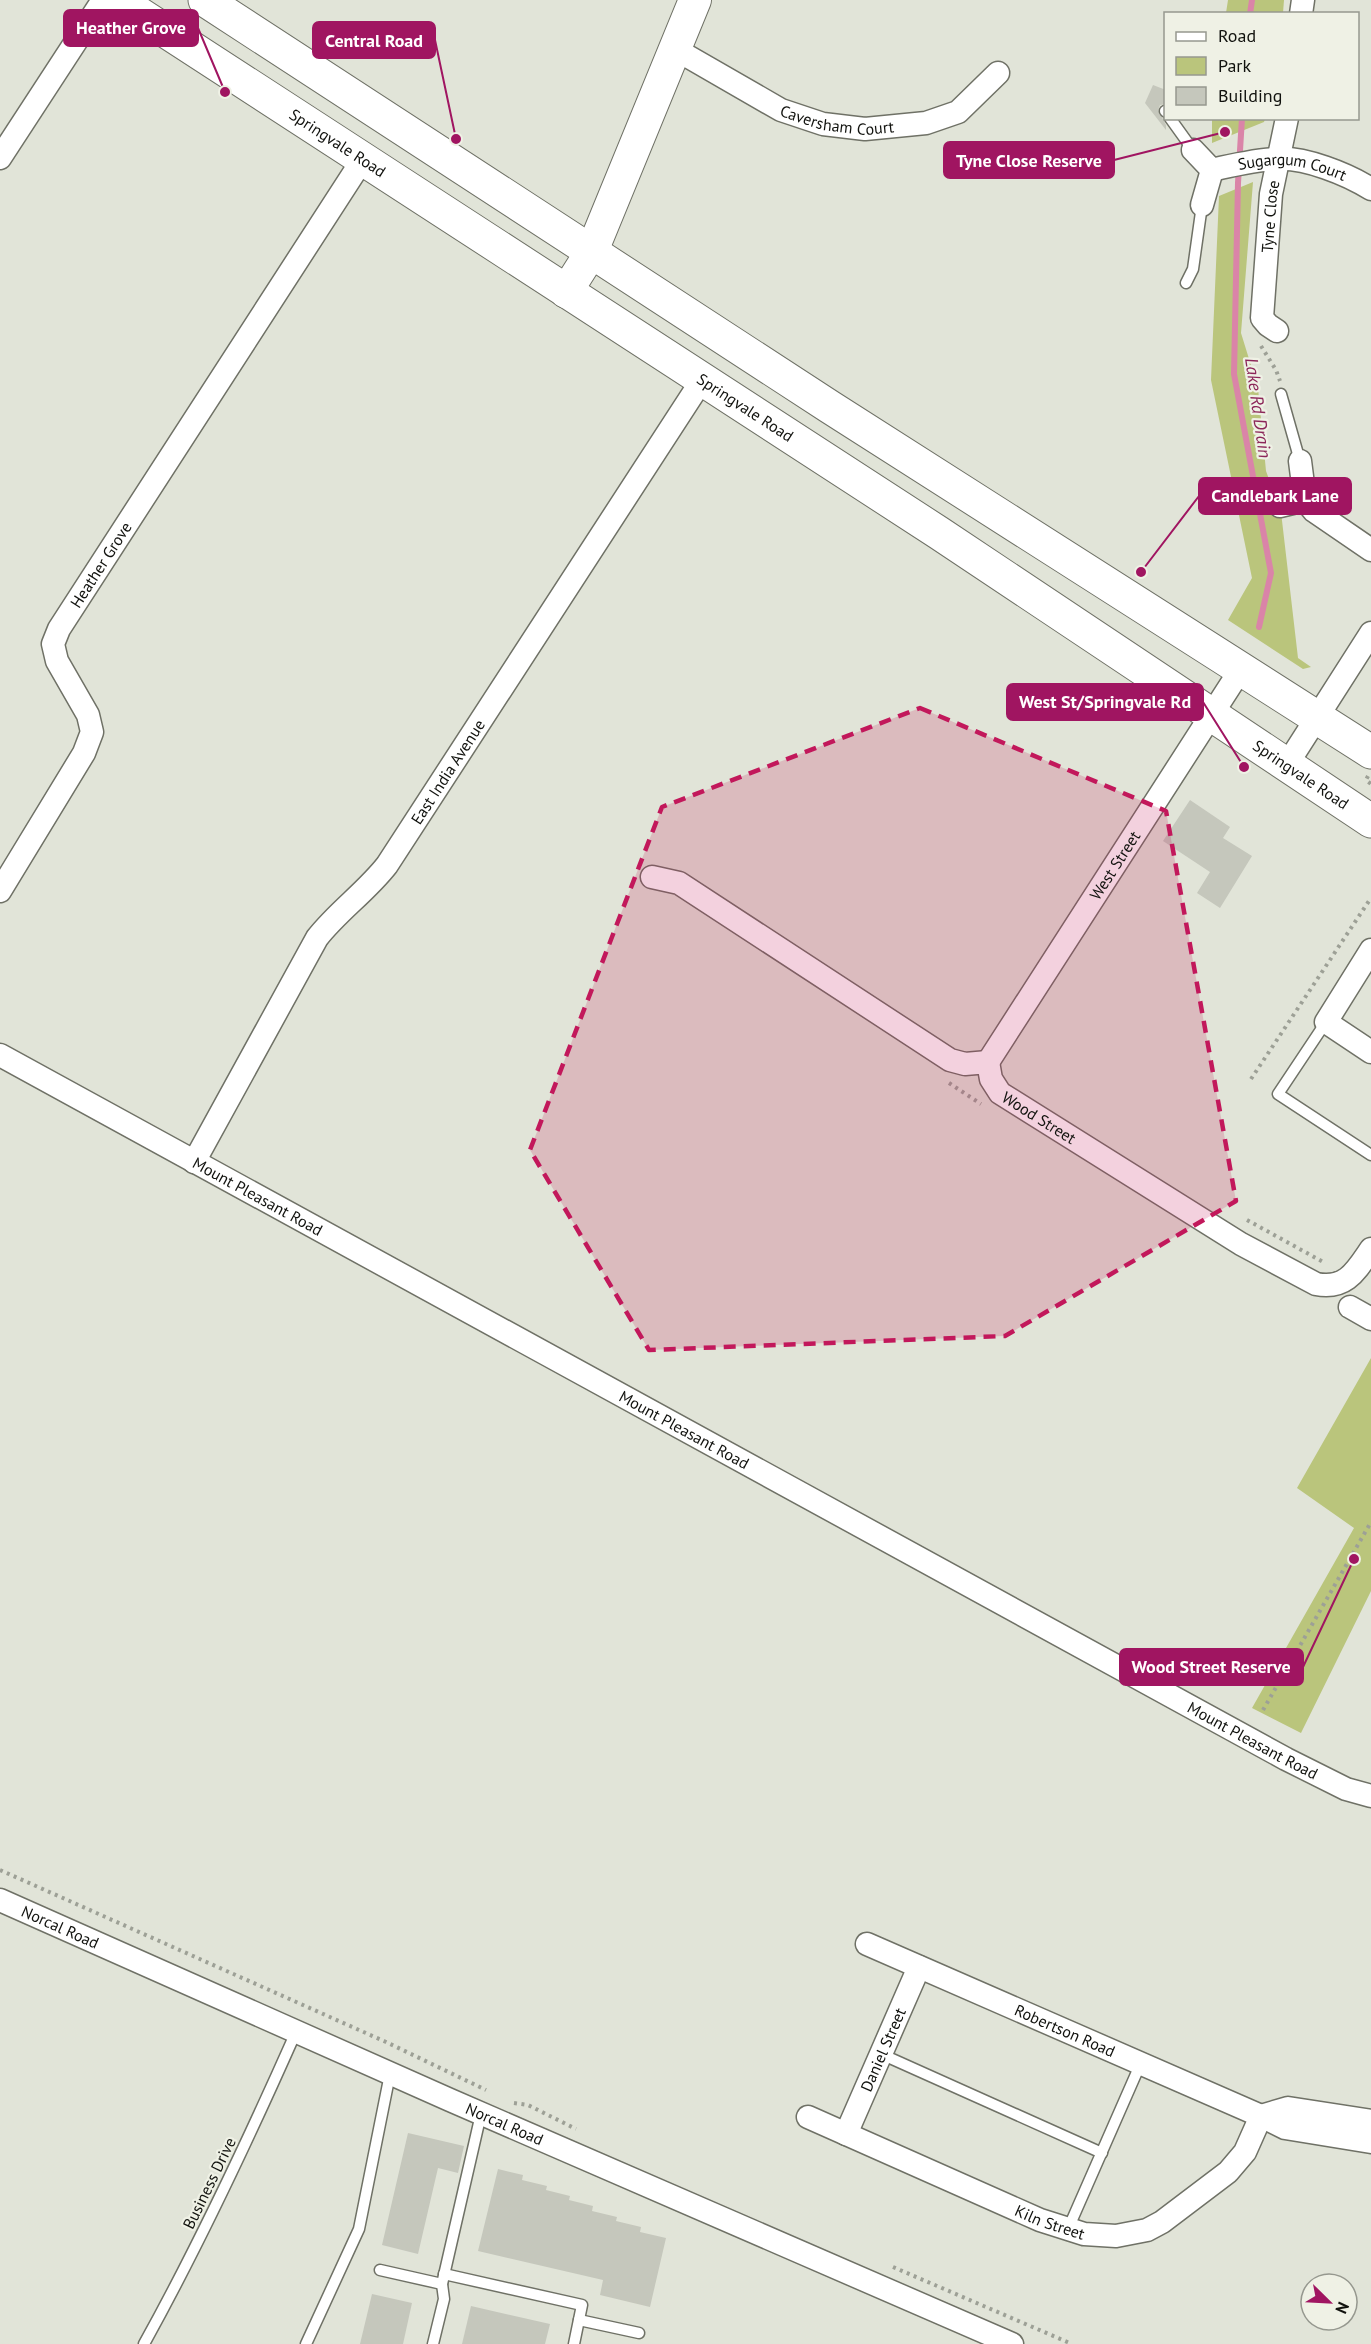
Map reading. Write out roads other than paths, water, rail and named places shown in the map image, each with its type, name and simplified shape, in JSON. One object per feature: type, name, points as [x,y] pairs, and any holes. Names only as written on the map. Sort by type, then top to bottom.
[{"type":"highway","name":"Springvale Road","points":[[118,0],[939,533],[1371,821]]},
{"type":"highway","points":[[205,0],[958,489],[1371,752]]},
{"type":"street","points":[[0,158],[103,0]]},
{"type":"street","points":[[566,292],[592,251],[695,0]]},
{"type":"street","name":"Caversham Court","points":[[675,49],[781,110],[823,124],[866,129],[926,123],[958,112],[998,73]]},
{"type":"street","name":"Tyne Close","points":[[1264,325],[1271,194],[1287,120]]},
{"type":"street","name":"Sugargum Court","points":[[1193,150],[1228,166],[1279,158],[1303,162],[1341,174],[1371,189]]},
{"type":"street","name":"Heather Grove","points":[[0,891],[84,753],[92,732],[88,715],[57,661],[53,644],[59,629],[363,159]]},
{"type":"street","name":"Sugargum Court","points":[[1202,205],[1228,166]]},
{"type":"street","name":"East India Avenue","points":[[194,1161],[317,938],[328,923],[371,886],[387,865],[702,380]]},
{"type":"street","points":[[1300,461],[1305,500],[1314,511],[1371,550]]},
{"type":"street","points":[[1280,506],[1305,500]]},
{"type":"street","points":[[1286,766],[1371,633]]},
{"type":"street","name":"West Street","points":[[988,1062],[1241,669]]},
{"type":"street","points":[[652,877],[679,883],[950,1060],[964,1064],[988,1062]]},
{"type":"street","points":[[1371,950],[1326,1023],[1371,1052]]},
{"type":"street","name":"Mount Pleasant Road","points":[[0,1055],[1276,1753],[1347,1789],[1371,1796]]},
{"type":"street","name":"Wood Street","points":[[988,1062],[991,1079],[1000,1093],[1241,1244],[1316,1284],[1329,1287],[1345,1281],[1355,1273],[1371,1249]]},
{"type":"street","points":[[1350,1307],[1371,1319]]},
{"type":"street","name":"Norcal Road","points":[[0,1900],[481,2114],[1012,2344]]},
{"type":"street","name":"Robertson Road","points":[[867,1944],[1285,2128],[1371,2142]]},
{"type":"street","name":"Daniel Street","points":[[846,2134],[919,1967]]},
{"type":"street","points":[[1262,2116],[1288,2108],[1371,2121]]},
{"type":"street","name":"Kiln Street","points":[[807,2117],[1040,2220],[1084,2234],[1116,2236],[1147,2230],[1162,2222],[1237,2163],[1262,2116]]},
{"type":"lane","points":[[1171,120],[1193,150]]},
{"type":"lane","name":"Sugargum Court","points":[[1186,283],[1193,269],[1202,205]]},
{"type":"lane","points":[[1281,394],[1300,461]]},
{"type":"lane","points":[[1326,1023],[1278,1094],[1371,1155]]},
{"type":"lane","name":"Business Drive","points":[[144,2344],[250,2134],[296,2032]]},
{"type":"lane","points":[[881,2054],[1102,2153]]},
{"type":"lane","points":[[1068,2229],[1140,2065]]},
{"type":"lane","points":[[306,2344],[359,2229],[390,2074]]},
{"type":"lane","points":[[433,2344],[444,2299],[443,2279],[481,2114]]},
{"type":"lane","points":[[380,2270],[443,2279],[582,2305],[574,2344]]},
{"type":"lane","points":[[579,2320],[639,2333]]},
{"type":"waterway","name":"Lake Rd Drain","points":[[1250,12],[1252,0]]},
{"type":"waterway","name":"Lake Rd Drain","points":[[1242,120],[1238,183],[1234,374],[1271,573],[1259,627]]},
{"type":"place","name":"Heather Grove","points":[[225,92]]},
{"type":"place","name":"Tyne Close Reserve","points":[[1225,132]]},
{"type":"place","name":"Central Road","points":[[456,139]]},
{"type":"place","name":"Candlebark Lane","points":[[1141,572]]},
{"type":"place","name":"West St/Springvale Rd","points":[[1244,767]]},
{"type":"place","name":"Wood Street Reserve","points":[[1354,1559]]}]
